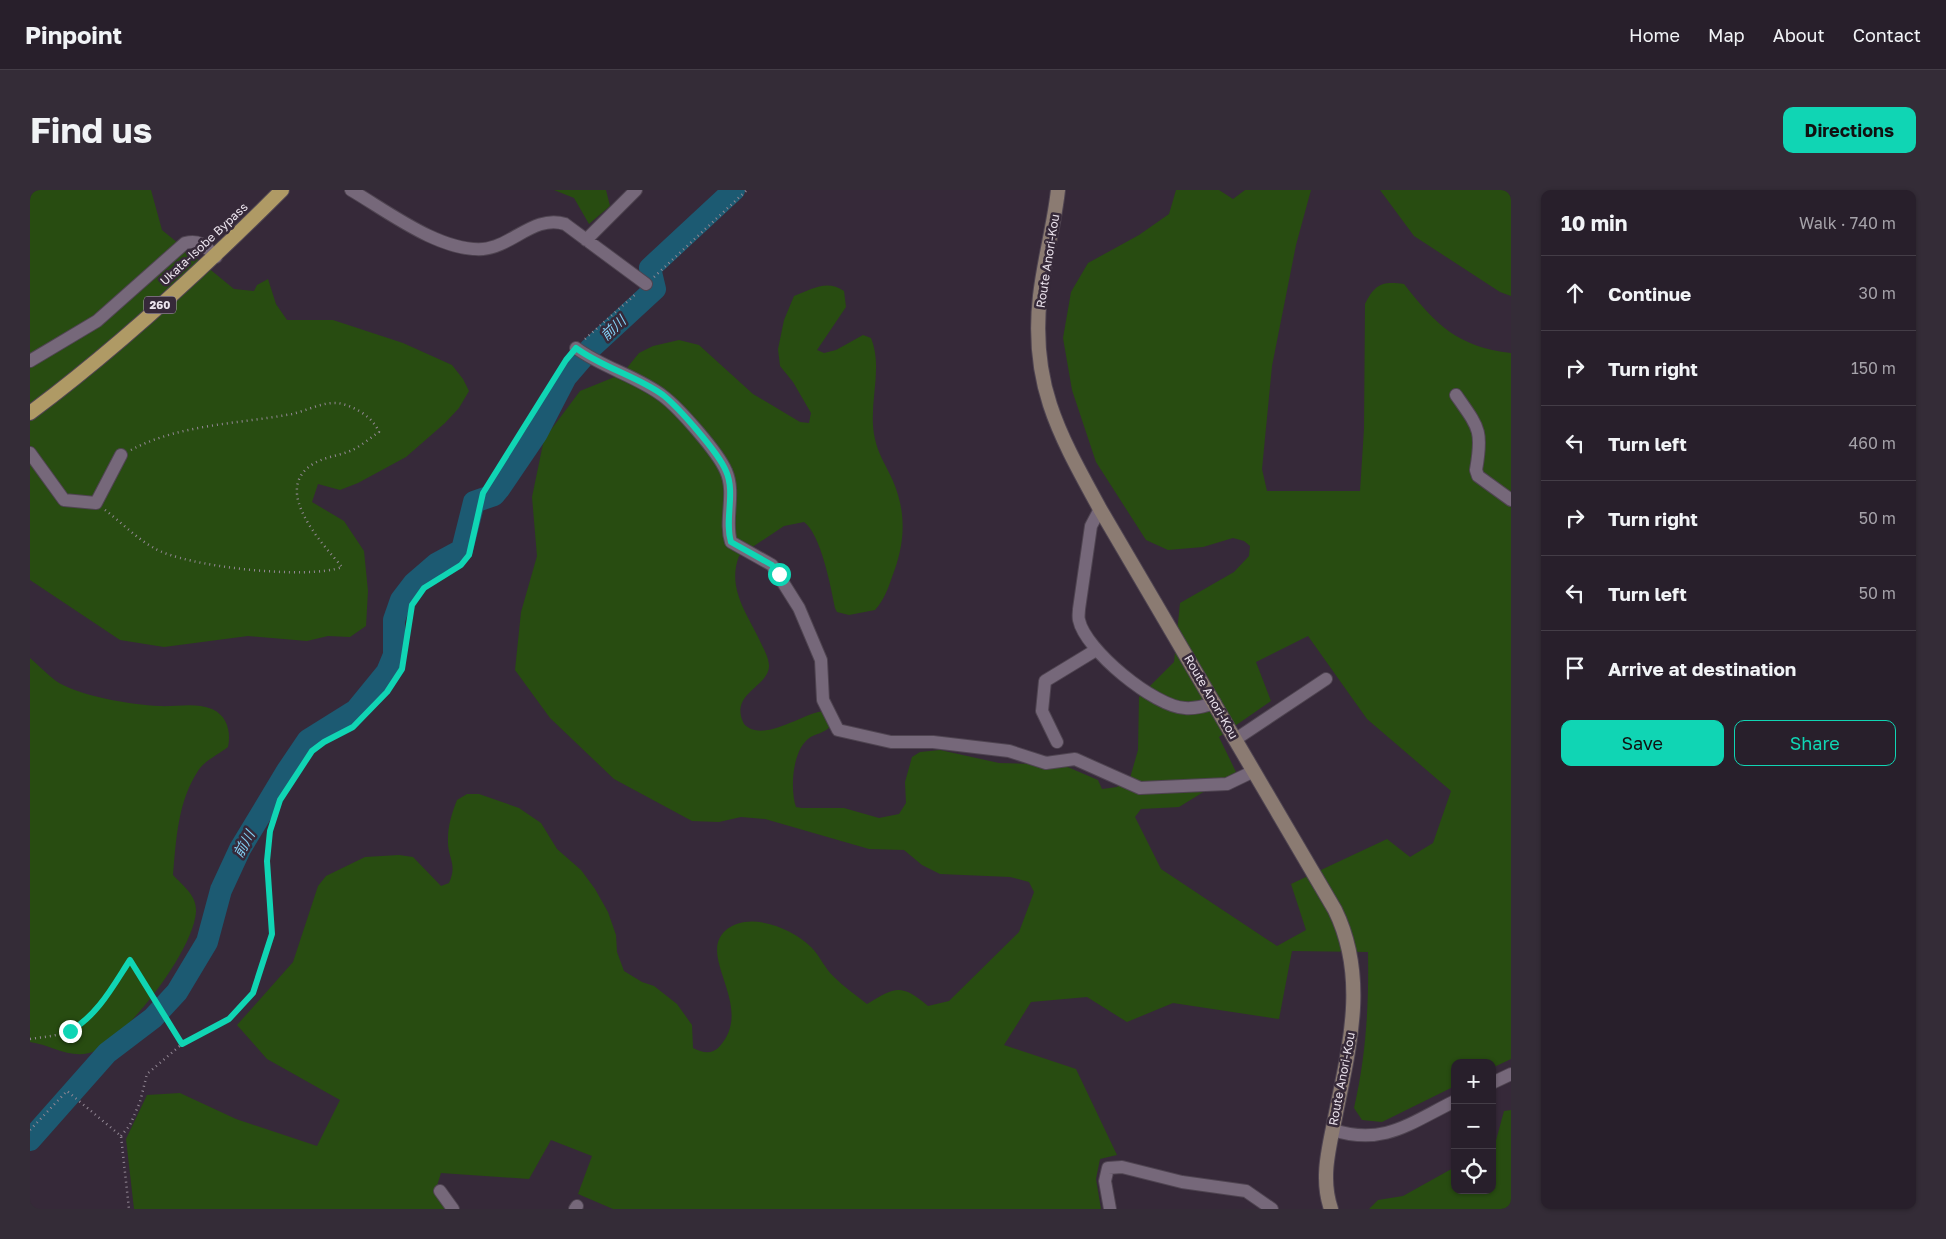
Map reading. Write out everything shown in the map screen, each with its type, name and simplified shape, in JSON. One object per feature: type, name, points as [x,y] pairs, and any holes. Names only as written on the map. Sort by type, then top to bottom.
[{"type":"highway","name":"Ukata-Isobe Bypass","points":[[30,413],[114,348],[216,257],[282,190]]},
{"type":"main road","name":"Route Anori-Kou","points":[[1058,190],[1040,296],[1038,348],[1042,382],[1050,410],[1064,443],[1100,509],[1335,910],[1350,951],[1354,979],[1352,1029],[1332,1130],[1326,1176],[1327,1198],[1331,1209]]},
{"type":"street","points":[[351,190],[435,239],[459,247],[483,249],[550,221],[565,224],[646,284]]},
{"type":"street","points":[[586,240],[636,190]]},
{"type":"street","points":[[30,361],[97,321],[185,243],[194,241],[203,244],[216,257]]},
{"type":"street","points":[[583,353],[662,395],[710,445],[727,472],[730,513],[728,532],[731,542],[772,565],[789,591],[810,631],[821,660],[823,700],[838,730],[890,742],[933,742],[1009,750],[1046,763],[1075,759],[1140,788],[1227,784],[1254,770]]},
{"type":"street","points":[[1456,395],[1476,424],[1480,435],[1476,470],[1478,476],[1511,500]]},
{"type":"street","points":[[30,453],[64,500],[96,503],[121,455]]},
{"type":"street","points":[[1100,509],[1091,526],[1079,620],[1096,650],[1100,656],[1151,697],[1183,708],[1215,703]]},
{"type":"street","points":[[1057,742],[1042,711],[1045,681],[1096,650]]},
{"type":"street","points":[[1236,739],[1326,679]]},
{"type":"street","points":[[1496,1081],[1511,1074]]},
{"type":"street","points":[[1332,1130],[1353,1136],[1387,1134],[1451,1103]]},
{"type":"street","points":[[1110,1209],[1105,1181],[1108,1168],[1122,1167],[1182,1182],[1246,1191],[1272,1209]]},
{"type":"street","points":[[440,1191],[453,1209]]},
{"type":"path","points":[[658,273],[747,190]]},
{"type":"path","points":[[129,1209],[122,1136],[130,1125],[140,1102],[147,1074],[182,1044],[229,1019],[253,993],[272,934],[267,861],[270,831],[280,800],[312,751],[324,742],[353,727],[387,692],[402,669],[412,605],[424,588],[461,565],[469,555],[483,493],[566,360],[583,353],[646,284]]},
{"type":"path","points":[[96,503],[154,549],[177,556],[221,566],[280,572],[330,572],[342,567],[325,547],[299,506],[296,494],[298,483],[313,464],[351,451],[379,432],[375,422],[364,414],[336,403],[292,414],[180,431],[146,442],[121,455]]},
{"type":"path","points":[[30,1039],[60,1034],[78,1026],[105,999],[130,960],[182,1044]]},
{"type":"path","points":[[30,1130],[67,1090],[122,1136]]},
{"type":"green space","points":[[30,190],[151,190],[162,230],[234,289],[254,291],[257,285],[268,279],[276,304],[287,320],[333,320],[403,343],[452,365],[463,379],[469,391],[459,408],[445,423],[406,457],[358,483],[340,490],[318,484],[312,502],[344,521],[364,551],[368,591],[366,626],[350,637],[328,636],[307,641],[248,636],[164,647],[120,640],[30,580]]},
{"type":"green space","points":[[554,190],[606,190],[610,206],[589,224],[574,198]]},
{"type":"green space","points":[[1176,190],[1219,190],[1233,199],[1245,190],[1311,190],[1296,245],[1272,366],[1262,469],[1267,491],[1360,491],[1364,429],[1365,304],[1372,292],[1380,285],[1390,283],[1404,284],[1427,311],[1450,332],[1476,345],[1511,353],[1511,1059],[1496,1066],[1496,1059],[1451,1059],[1451,1088],[1382,1122],[1362,1120],[1354,1108],[1366,1031],[1368,952],[1292,951],[1279,1019],[1173,1003],[1127,1022],[1087,997],[1031,1002],[1004,1045],[1076,1069],[1117,1155],[1100,1159],[1096,1179],[1101,1209],[613,1209],[578,1194],[592,1156],[551,1140],[529,1179],[441,1173],[435,1192],[447,1209],[134,1209],[126,1139],[147,1095],[180,1093],[236,1119],[317,1146],[340,1100],[267,1059],[237,1025],[293,962],[318,886],[326,876],[365,857],[399,855],[413,857],[441,886],[449,883],[452,876],[452,865],[448,846],[448,834],[452,814],[457,800],[467,794],[479,794],[519,808],[541,823],[557,849],[581,870],[595,889],[608,912],[616,935],[617,952],[624,971],[642,982],[654,986],[677,1004],[692,1025],[693,1048],[697,1050],[704,1052],[714,1051],[720,1046],[729,1031],[732,1015],[730,999],[717,954],[718,942],[725,931],[745,922],[770,924],[782,928],[803,940],[811,947],[834,977],[867,1004],[891,991],[898,990],[911,994],[928,1006],[949,1001],[1019,932],[1034,892],[1029,882],[1010,877],[940,874],[922,865],[904,850],[869,849],[765,819],[741,817],[719,822],[692,821],[614,779],[550,718],[515,670],[521,612],[537,556],[532,497],[544,439],[580,391],[622,374],[639,353],[653,346],[679,340],[699,345],[753,394],[800,422],[809,423],[811,413],[793,382],[780,366],[778,349],[784,320],[794,296],[819,286],[838,287],[844,291],[846,307],[817,350],[824,353],[836,350],[863,335],[871,338],[876,362],[873,426],[878,450],[893,481],[901,505],[903,529],[900,553],[887,590],[875,610],[849,615],[837,612],[835,608],[820,549],[810,528],[804,522],[784,526],[739,556],[735,578],[737,589],[744,609],[768,658],[769,665],[768,673],[741,705],[744,724],[752,729],[761,731],[783,726],[824,711],[831,725],[826,730],[808,739],[803,745],[796,762],[793,791],[796,807],[844,808],[879,818],[899,814],[906,803],[905,782],[912,757],[920,752],[940,750],[999,763],[1063,765],[1098,780],[1102,789],[1117,787],[1130,778],[1138,750],[1139,697],[1174,662],[1180,603],[1234,572],[1249,556],[1250,546],[1244,541],[1233,538],[1203,547],[1168,550],[1146,540],[1096,462],[1072,390],[1063,338],[1071,292],[1088,263],[1139,235],[1169,214]],"holes":[[[1308,636],[1367,719],[1451,791],[1433,843],[1410,857],[1387,839],[1291,884],[1306,930],[1277,946],[1161,869],[1135,817],[1141,809],[1179,807],[1236,772],[1219,737],[1271,701],[1256,662]]]},
{"type":"green space","points":[[1380,190],[1511,190],[1511,296],[1500,292],[1414,236]]},
{"type":"green space","points":[[30,658],[56,681],[91,695],[135,704],[159,706],[192,705],[212,709],[225,720],[229,736],[228,747],[204,764],[198,771],[186,795],[179,821],[173,875],[189,891],[196,906],[192,928],[184,947],[158,989],[142,1009],[111,1041],[97,1050],[88,1053],[71,1054],[30,1042]]},
{"type":"green space","points":[[1511,1110],[1511,1209],[1369,1209],[1378,1200],[1403,1196],[1451,1169],[1451,1194],[1496,1194],[1496,1140],[1504,1111]]},
{"type":"waterway","name":"前川","points":[[30,1140],[107,1053],[153,1018],[177,992],[207,942],[221,890],[240,849],[287,771],[308,740],[356,710],[387,672],[394,655],[394,620],[401,600],[414,583],[436,564],[462,550],[474,502],[494,495],[499,489],[537,433],[566,377],[591,348],[655,289],[650,268],[734,190]]},
{"type":"route","points":[[70,1031],[94,1012],[105,999],[130,960],[182,1044],[229,1019],[246,1003],[253,993],[272,934],[267,861],[270,831],[280,800],[312,751],[324,742],[353,727],[387,692],[402,669],[406,655],[412,605],[424,588],[461,565],[469,555],[483,493],[520,437],[566,360],[576,348],[590,358],[662,395],[710,445],[727,472],[730,497],[728,532],[731,542],[738,548],[760,557],[772,565],[779,574]]}]
